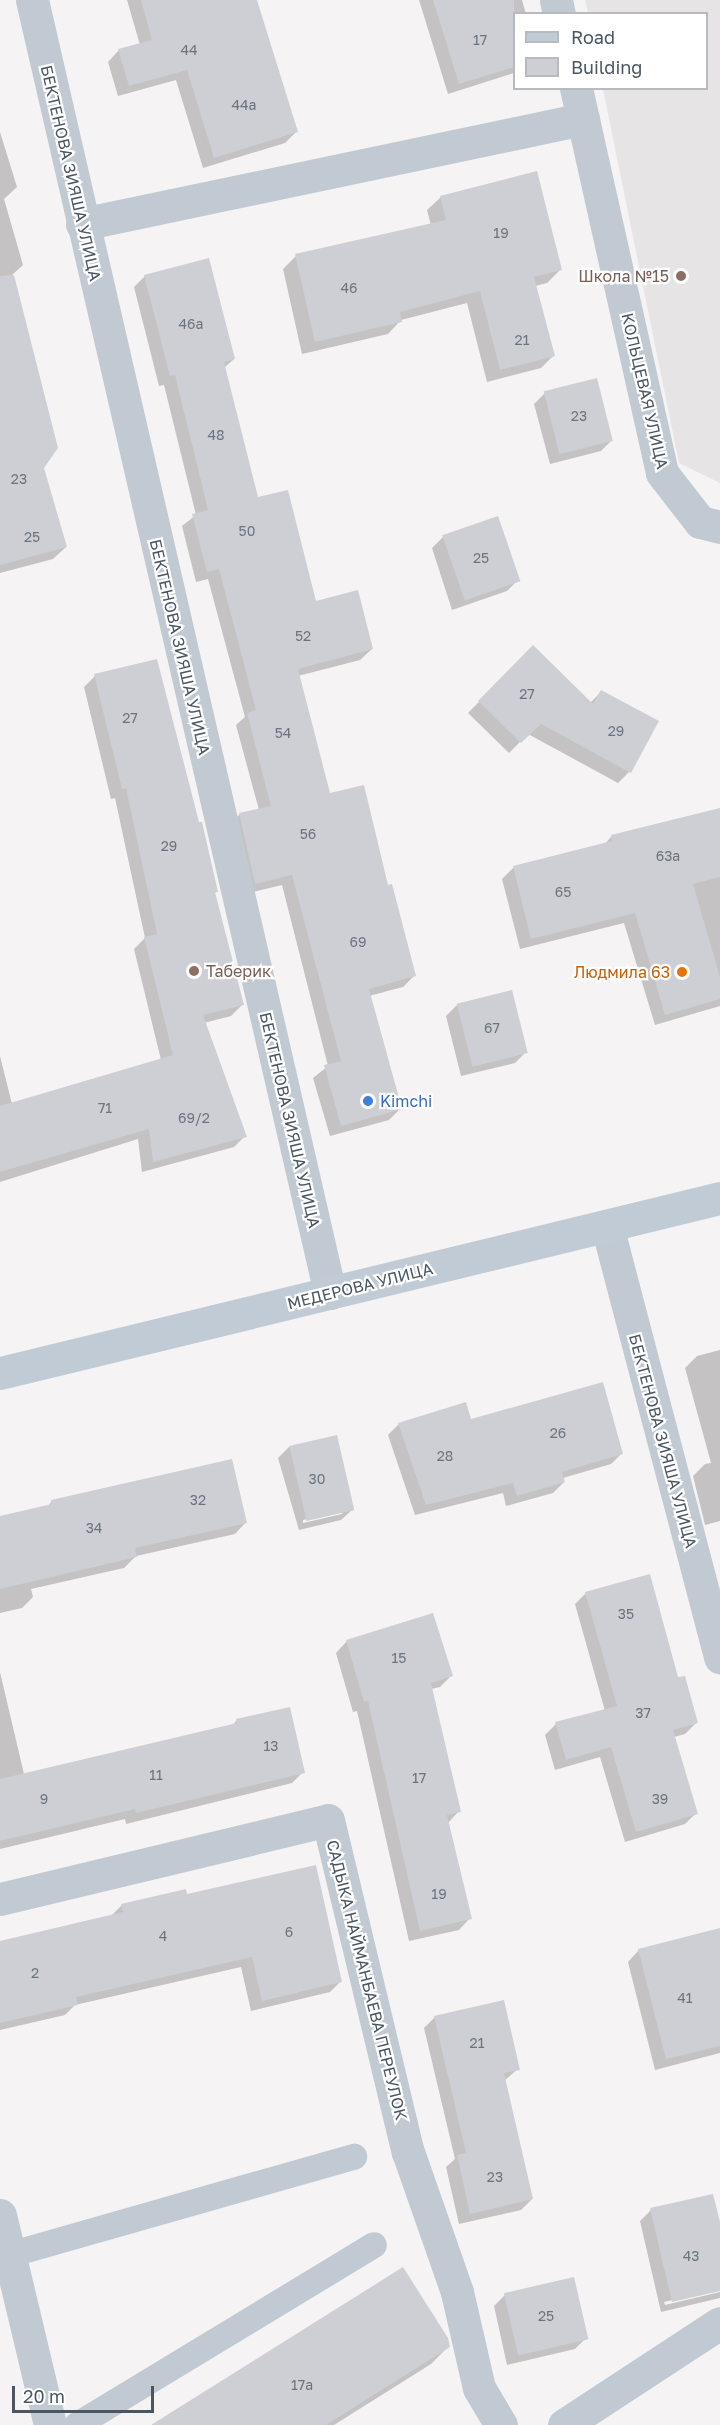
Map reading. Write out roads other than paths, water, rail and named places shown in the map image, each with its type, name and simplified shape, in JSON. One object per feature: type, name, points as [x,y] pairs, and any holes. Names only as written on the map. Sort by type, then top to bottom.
[{"type":"main road","name":"МЕДЕРОВА УЛИЦА","points":[[0,1373],[720,1198]]},
{"type":"street","name":"БЕКТЕНОВА ЗИЯША УЛИЦА","points":[[32,0],[330,1293]]},
{"type":"street","points":[[82,224],[579,104]]},
{"type":"street","name":"КОЛЬЦЕВАЯ УЛИЦА","points":[[579,104],[662,473],[700,522],[720,527]]},
{"type":"street","name":"БЕКТЕНОВА ЗИЯША УЛИЦА","points":[[607,1226],[720,1657]]},
{"type":"street","name":"САДЫКА НАЙМАНБАЕВА ПЕРЕУЛОК","points":[[0,1899],[328,1820],[408,2152],[457,2292],[479,2388],[501,2425]]},
{"type":"street","points":[[0,2215],[50,2425]]},
{"type":"street","points":[[564,2425],[720,2323]]},
{"type":"lane","points":[[9,2255],[354,2157]]},
{"type":"lane","points":[[77,2425],[374,2245]]},
{"type":"place","name":"Школа №15","points":[[681,276]]},
{"type":"place","name":"Таберик","points":[[194,971]]},
{"type":"place","name":"Людмила 63","points":[[682,972]]},
{"type":"place","name":"Kimchi","points":[[368,1101]]}]
